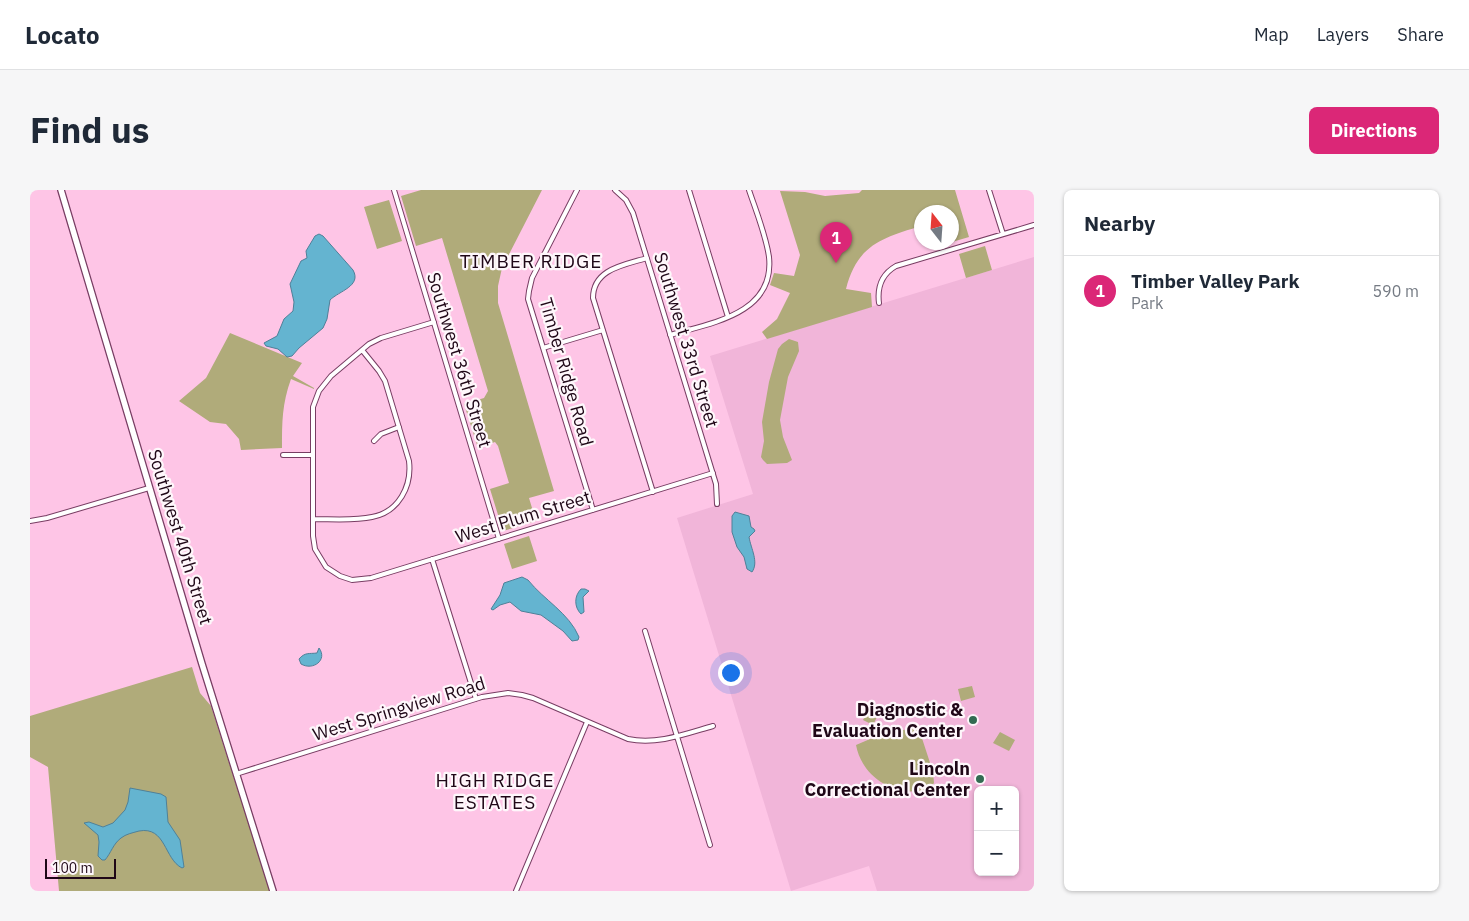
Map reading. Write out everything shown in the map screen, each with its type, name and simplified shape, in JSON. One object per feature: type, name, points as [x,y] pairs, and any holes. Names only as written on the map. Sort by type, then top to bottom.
[{"type":"main road","name":"Southwest 40th Street","points":[[61,190],[236,774],[273,891]]},
{"type":"street","name":"Southwest 36th Street","points":[[394,190],[498,539]]},
{"type":"street","name":"Timber Ridge Road","points":[[577,190],[530,284],[528,299],[593,510]]},
{"type":"street","name":"Southwest 33rd Street","points":[[615,190],[624,194],[630,206],[647,258],[713,473],[718,493],[717,504]]},
{"type":"street","points":[[689,190],[728,318]]},
{"type":"street","points":[[670,335],[728,318],[741,312],[755,301],[763,288],[768,273],[768,249],[749,190]]},
{"type":"street","points":[[989,190],[1003,234]]},
{"type":"street","points":[[879,303],[880,283],[888,272],[896,266],[1034,225]]},
{"type":"street","points":[[647,258],[604,273],[597,282],[593,298],[653,492]]},
{"type":"street","points":[[362,350],[385,381],[410,466],[409,480],[404,493],[390,510],[376,516],[313,520],[313,408],[319,391],[330,376],[362,350],[381,338],[434,322]]},
{"type":"street","points":[[543,348],[603,330]]},
{"type":"street","points":[[374,441],[382,434],[399,427]]},
{"type":"street","points":[[283,455],[312,455]]},
{"type":"street","name":"West Plum Street","points":[[313,520],[314,541],[317,552],[326,567],[340,576],[352,580],[364,579],[713,473]]},
{"type":"street","points":[[30,521],[47,518],[150,488]]},
{"type":"street","points":[[432,559],[476,699]]},
{"type":"street","points":[[645,631],[710,845]]},
{"type":"street","name":"West Springview Road","points":[[236,774],[476,699],[501,693],[515,693],[533,698],[587,722],[641,741],[678,737],[713,726]]},
{"type":"street","points":[[516,891],[587,722]]},
{"type":"shaded area","points":[[421,190],[542,190],[502,268],[498,286],[498,303],[554,491],[529,498],[536,521],[503,531],[490,489],[509,483],[498,446],[495,442],[478,448],[464,404],[484,398],[488,391],[442,238],[416,246],[401,196]]},
{"type":"shaded area","points":[[862,190],[955,190],[969,237],[959,240],[959,205],[914,205],[914,228],[894,235],[873,246],[864,253],[851,274],[846,289],[871,293],[872,307],[767,339],[762,332],[777,319],[790,293],[770,285],[774,273],[794,276],[800,255],[780,191],[805,192],[825,196],[859,193]]},
{"type":"shaded area","points":[[389,200],[402,241],[377,249],[364,207]]},
{"type":"shaded area","points":[[985,246],[992,270],[966,278],[959,254]]},
{"type":"shaded area","points":[[1034,257],[1034,891],[877,891],[869,866],[791,891],[677,518],[753,494],[710,356]]},
{"type":"shaded area","points":[[230,333],[302,363],[293,376],[314,388],[291,379],[283,413],[282,448],[241,450],[239,439],[226,424],[210,422],[179,401],[206,378]]},
{"type":"shaded area","points":[[789,339],[798,342],[799,351],[788,377],[780,420],[783,437],[792,460],[787,463],[767,464],[761,457],[764,441],[762,422],[769,382],[778,349]]},
{"type":"shaded area","points":[[529,536],[537,561],[512,569],[504,544]]},
{"type":"shaded area","points":[[192,667],[200,693],[211,706],[270,891],[59,891],[48,767],[30,757],[30,716]]},
{"type":"shaded area","points":[[972,686],[975,697],[961,701],[958,689]]},
{"type":"shaded area","points":[[870,706],[880,711],[873,725],[863,720]]},
{"type":"shaded area","points":[[915,727],[919,729],[933,772],[934,783],[929,789],[917,791],[893,788],[873,776],[865,767],[856,745],[870,739]]},
{"type":"shaded area","points":[[1000,732],[1015,740],[1009,751],[993,743]]},
{"type":"water","points":[[319,234],[323,236],[353,270],[354,280],[348,288],[330,300],[327,319],[323,328],[292,356],[287,357],[278,349],[266,346],[264,343],[277,336],[284,319],[293,311],[294,302],[290,284],[301,261],[307,258],[306,251],[315,236]]},
{"type":"water","points":[[735,512],[749,516],[751,527],[755,531],[749,537],[755,560],[752,572],[747,569],[744,557],[737,547],[732,532],[732,516]]},
{"type":"water","points":[[522,577],[528,580],[563,614],[575,628],[579,637],[578,640],[572,641],[563,631],[541,615],[521,611],[510,602],[500,605],[493,610],[491,609],[500,595],[504,583]]},
{"type":"water","points":[[581,589],[589,591],[583,597],[584,612],[581,614],[576,602],[577,595]]},
{"type":"water","points":[[319,648],[322,657],[318,663],[310,666],[301,664],[299,659],[303,655],[317,653]]},
{"type":"water","points":[[130,788],[161,794],[166,797],[168,822],[180,840],[184,867],[182,868],[176,864],[155,833],[148,831],[129,834],[118,840],[105,860],[98,856],[98,835],[84,823],[89,822],[103,827],[113,823],[125,810]]},
{"type":"place","name":"Timber Valley Park","points":[[836,263]]},
{"type":"place","name":"Diagnostic & Evaluation Center","points":[[973,720]]},
{"type":"place","name":"Lincoln Correctional Center","points":[[980,779]]},
{"type":"district","name":"TIMBER RIDGE","points":[[531,261]]},
{"type":"district","name":"HIGH RIDGE ESTATES","points":[[495,791]]}]
